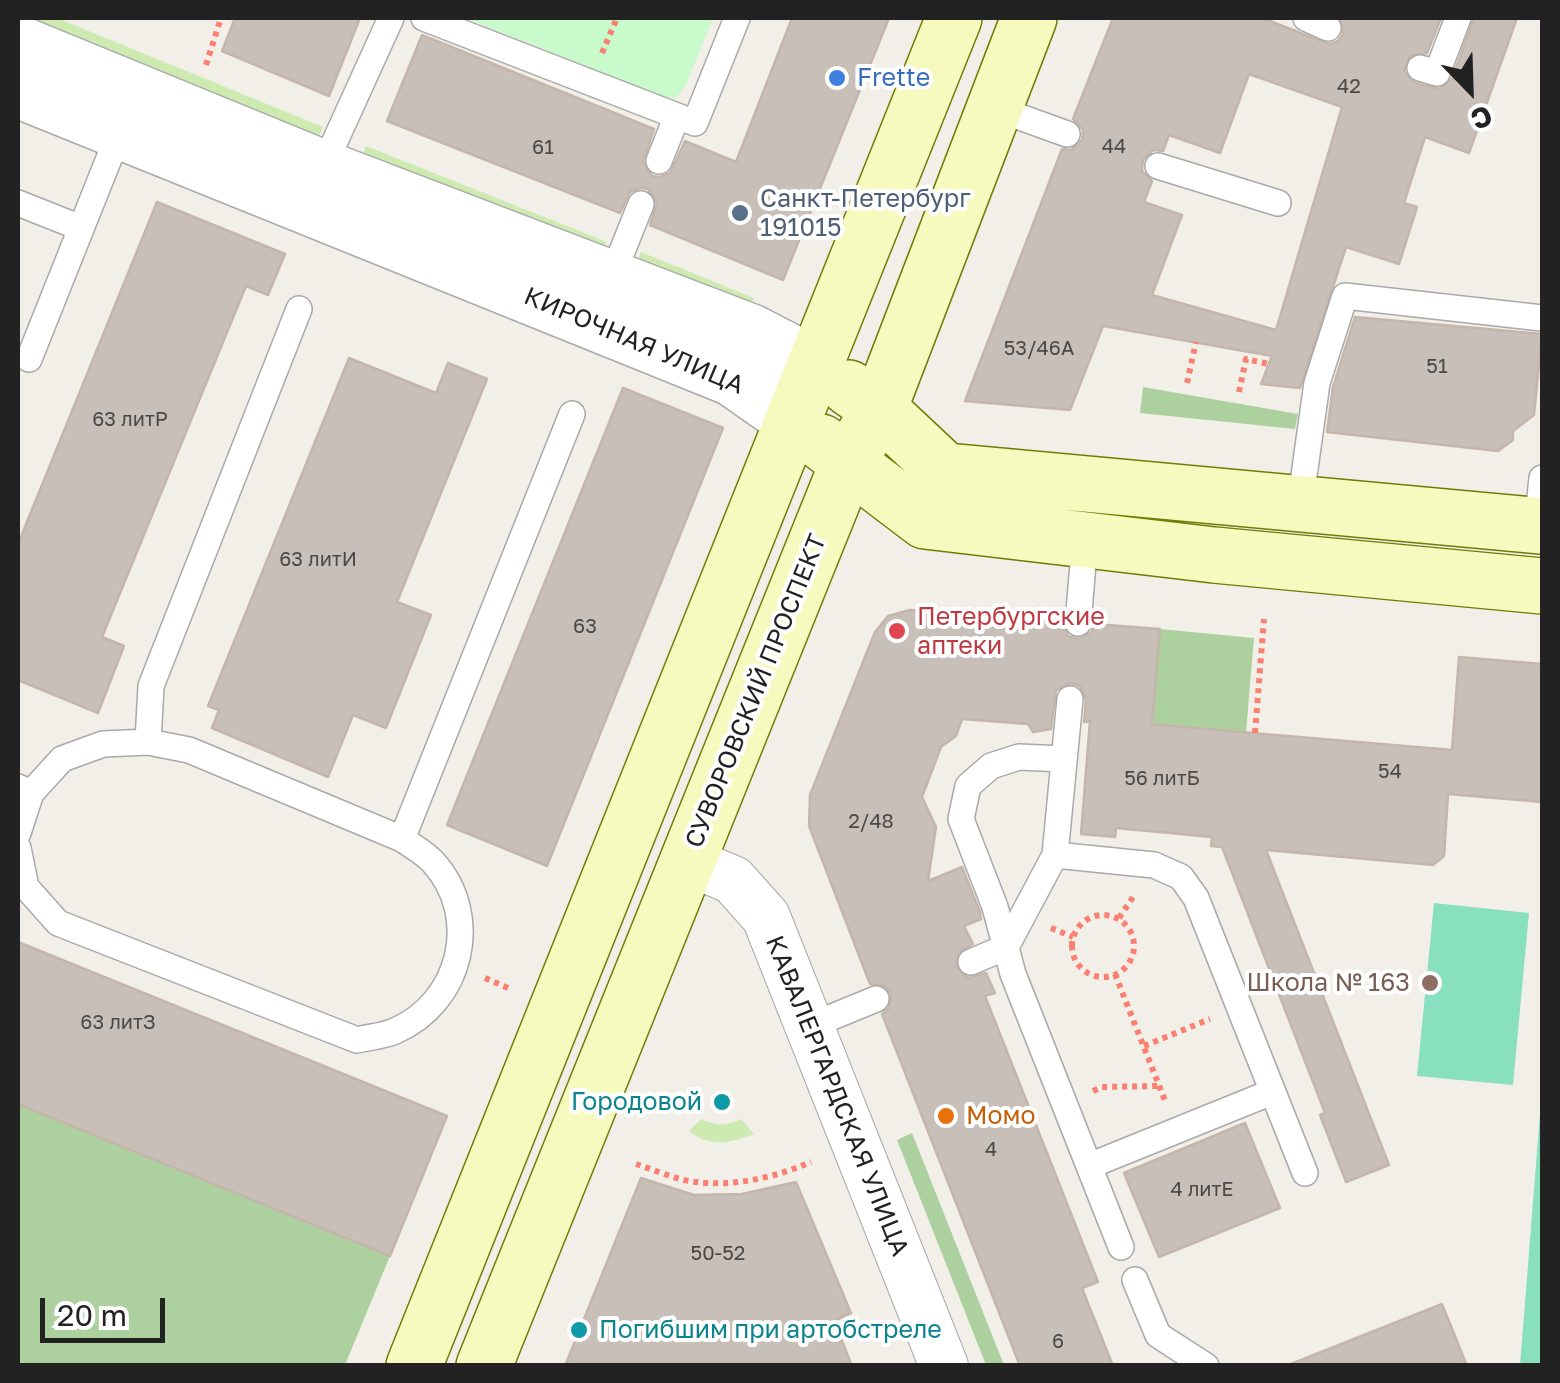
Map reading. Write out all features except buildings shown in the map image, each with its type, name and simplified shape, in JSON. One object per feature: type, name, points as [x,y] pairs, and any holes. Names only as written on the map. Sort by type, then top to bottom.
[{"type":"main road","points":[[414,1366],[954,18]]},
{"type":"main road","name":"СУВОРОВСКИЙ ПРОСПЕКТ","points":[[484,1366],[848,462],[879,408],[1029,18]]},
{"type":"main road","name":"КИРОЧНАЯ УЛИЦА","points":[[815,365],[879,408],[945,471],[1300,504],[1541,510]]},
{"type":"main road","name":"КИРОЧНАЯ УЛИЦА","points":[[792,420],[926,522],[1542,586]]},
{"type":"street","name":"КИРОЧНАЯ УЛИЦА","points":[[18,43],[314,186],[732,378],[792,420]]},
{"type":"street","name":"КИРОЧНАЯ УЛИЦА","points":[[18,90],[120,131],[314,186],[611,279],[751,332],[815,365]]},
{"type":"street","name":"КАВАЛЕРГАРДСКАЯ УЛИЦА","points":[[688,861],[732,880],[766,917],[944,1366]]},
{"type":"lane","points":[[314,186],[390,18]]},
{"type":"lane","points":[[424,18],[695,123],[738,18]]},
{"type":"lane","points":[[1420,68],[1437,73],[1458,18]]},
{"type":"lane","points":[[995,108],[1068,134]]},
{"type":"lane","points":[[658,161],[678,116]]},
{"type":"lane","points":[[28,359],[120,131]]},
{"type":"lane","points":[[1158,166],[1278,204]]},
{"type":"lane","points":[[18,203],[82,228]]},
{"type":"lane","points":[[611,279],[641,204]]},
{"type":"lane","points":[[1300,504],[1316,383],[1344,296],[1542,318]]},
{"type":"lane","points":[[148,742],[151,686],[299,309]]},
{"type":"lane","points":[[402,839],[572,414]]},
{"type":"lane","points":[[1078,623],[1086,540]]},
{"type":"lane","points":[[971,962],[1006,947],[1055,854],[1070,700]]},
{"type":"lane","points":[[18,833],[24,790],[62,759],[103,744],[148,742],[189,750],[402,839],[433,861],[455,896],[463,937],[456,966],[434,1002],[396,1030],[357,1040],[58,922],[26,887],[18,848]]},
{"type":"lane","points":[[1064,759],[1019,757],[991,766],[968,786],[962,819],[1006,947],[1122,1247]]},
{"type":"lane","points":[[1055,854],[1154,865],[1181,877],[1196,898],[1305,1173]]},
{"type":"lane","points":[[810,1026],[876,999]]},
{"type":"lane","points":[[1090,1166],[1272,1092]]},
{"type":"lane","points":[[1136,1280],[1158,1335],[1206,1366]]},
{"type":"path","points":[[206,65],[222,18]]},
{"type":"path","points":[[1187,383],[1196,342]]},
{"type":"path","points":[[1239,392],[1246,360],[1269,364]]},
{"type":"path","points":[[1255,733],[1264,619]]},
{"type":"path","points":[[1106,914],[1119,918],[1134,940],[1134,955],[1126,967],[1114,974],[1101,977],[1088,972],[1072,950],[1080,924],[1092,917],[1106,914]]},
{"type":"path","points":[[1114,974],[1178,1130]]},
{"type":"path","points":[[1144,1046],[1239,1007]]},
{"type":"path","points":[[1064,1102],[1102,1087],[1159,1086]]},
{"type":"path","points":[[636,1164],[695,1182],[742,1182],[810,1162]]},
{"type":"green space","points":[[23,18],[57,18],[323,127],[316,143]]},
{"type":"green space","points":[[465,18],[713,18],[686,85],[676,98],[661,96]]},
{"type":"green space","points":[[366,146],[607,242],[601,257],[360,161]]},
{"type":"green space","points":[[641,252],[754,298],[747,316],[634,270]]},
{"type":"green space","points":[[1143,387],[1298,414],[1295,429],[1140,413]]},
{"type":"green space","points":[[1160,629],[1254,638],[1246,732],[1152,725]]},
{"type":"green space","points":[[1434,903],[1529,913],[1513,1085],[1417,1076]]},
{"type":"green space","points":[[1542,1089],[1542,1365],[1520,1365]]},
{"type":"green space","points":[[18,1104],[390,1256],[345,1365],[18,1365]]},
{"type":"green space","points":[[701,1119],[721,1124],[741,1119],[754,1134],[728,1141],[705,1140],[689,1131]]},
{"type":"green space","points":[[912,1133],[1004,1365],[986,1365],[897,1140]]},
{"type":"place","name":"Frette","points":[[837,78]]},
{"type":"place","name":"Санкт-Петербург 191015","points":[[740,213]]},
{"type":"place","name":"Петербургские аптеки","points":[[897,631]]},
{"type":"place","name":"Школа № 163","points":[[1430,983]]},
{"type":"place","name":"Городовой","points":[[722,1102]]},
{"type":"place","name":"Момо","points":[[946,1116]]},
{"type":"place","name":"Погибшим при артобстреле","points":[[579,1330]]}]
